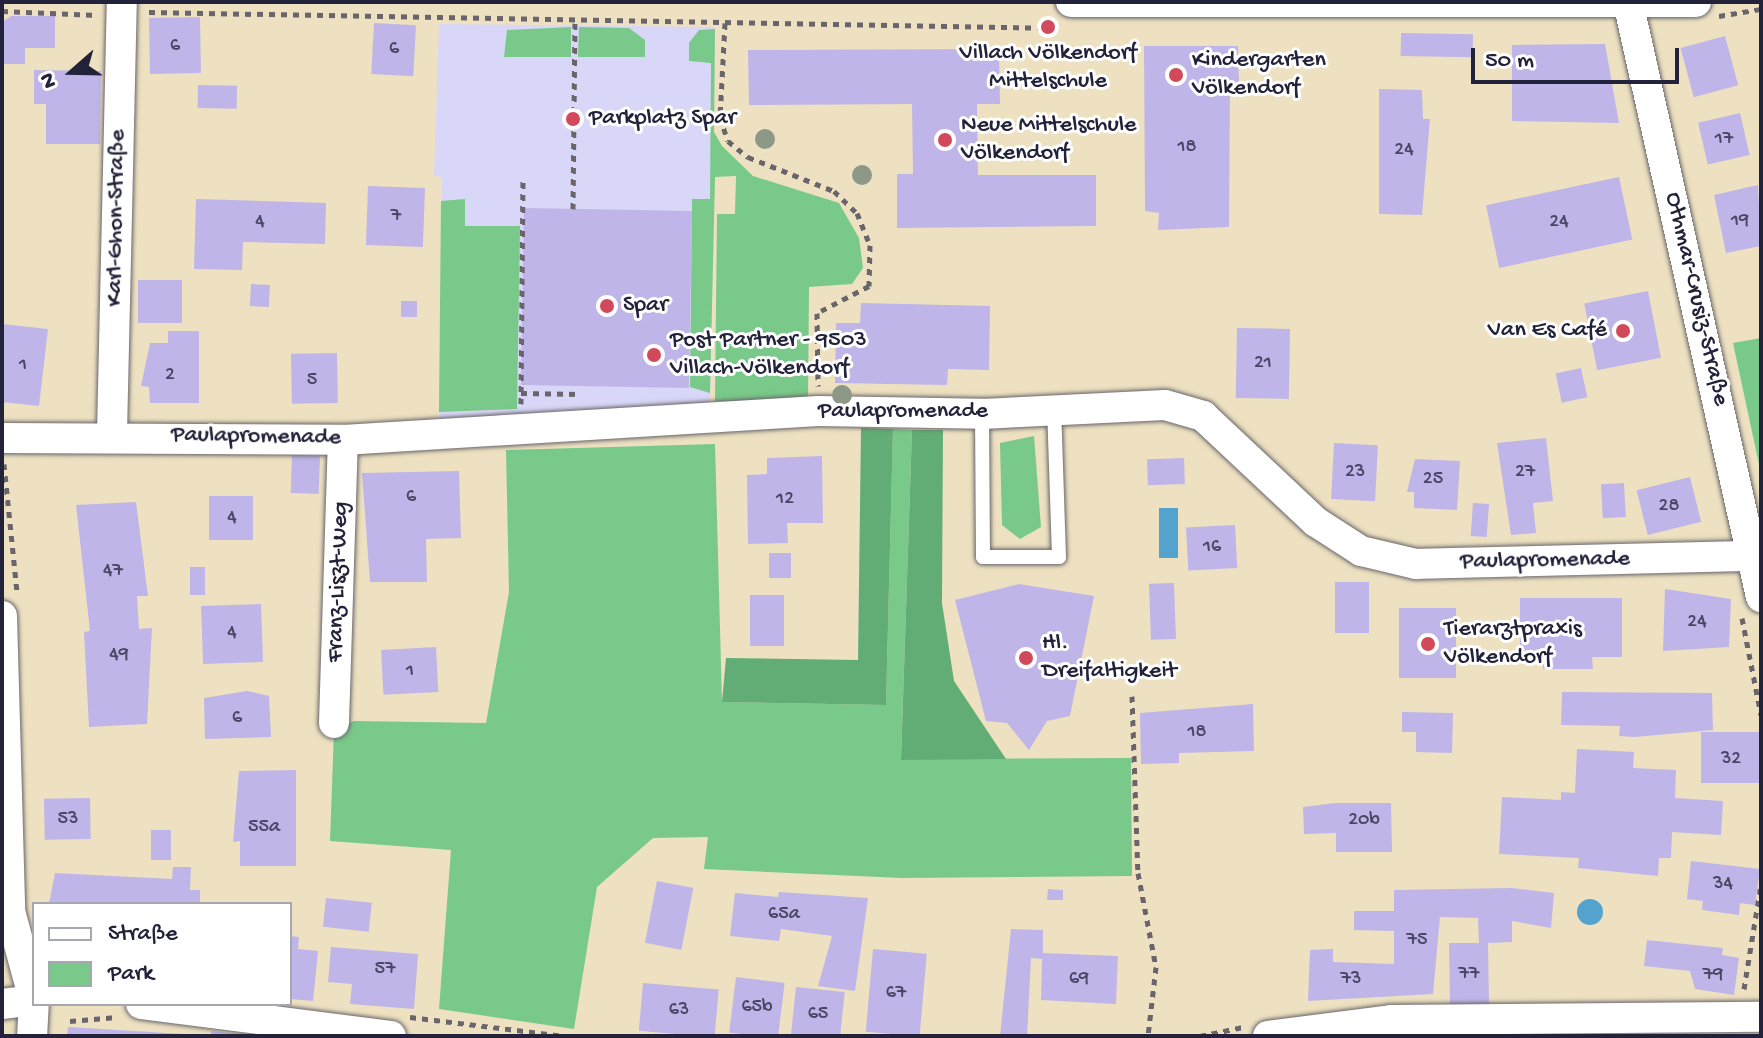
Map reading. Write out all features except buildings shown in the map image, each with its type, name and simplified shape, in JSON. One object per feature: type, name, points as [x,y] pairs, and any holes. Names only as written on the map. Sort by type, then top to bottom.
[{"type":"street","points":[[1067,15],[1696,2]]},
{"type":"street","name":"Othmar-Crusiz-Straße","points":[[1628,4],[1751,556],[1750,602]]},
{"type":"street","name":"Karl-Ghon-Straße","points":[[112,434],[118,11]]},
{"type":"street","name":"Paulapromenade","points":[[2,438],[112,434],[343,440],[818,411],[982,414],[1165,405],[1203,416],[1316,522],[1361,551],[1416,564],[1751,556]]},
{"type":"street","name":"Franz-Liszt-Weg","points":[[334,723],[343,440]]},
{"type":"street","points":[[2,616],[10,911],[32,993]]},
{"type":"street","points":[[2,1004],[32,1000]]},
{"type":"street","points":[[32,1036],[34,1006]]},
{"type":"street","points":[[164,1006],[391,1026]]},
{"type":"street","points":[[1268,1036],[1391,1020],[1761,1017]]},
{"type":"lane","points":[[982,414],[983,557],[1059,557],[1054,410]]},
{"type":"path","points":[[2,11],[151,11],[575,23],[725,23],[1067,15]]},
{"type":"path","points":[[573,209],[575,23]]},
{"type":"path","points":[[725,23],[720,117],[728,141],[748,157],[849,202],[874,259],[869,286],[817,313],[818,411]]},
{"type":"path","points":[[520,429],[523,178]]},
{"type":"path","points":[[521,393],[592,394]]},
{"type":"path","points":[[1750,602],[1761,715]]},
{"type":"path","points":[[1132,696],[1138,873],[1156,967],[1148,1036]]},
{"type":"path","points":[[391,1026],[564,1036]]},
{"type":"shaded area","points":[[439,24],[715,27],[710,410],[440,420],[442,177],[434,176]]},
{"type":"green space","points":[[571,27],[571,57],[504,57],[507,30]]},
{"type":"green space","points":[[579,27],[629,28],[645,40],[645,57],[578,57]]},
{"type":"green space","points":[[715,29],[714,132],[722,146],[753,176],[839,203],[859,238],[863,268],[852,284],[809,287],[808,402],[715,401],[717,214],[735,214],[736,176],[715,177],[710,393],[690,387],[692,199],[710,199],[711,63],[689,61],[689,43],[699,30]]},
{"type":"green space","points":[[465,199],[465,226],[520,226],[517,409],[439,412],[441,201]]},
{"type":"green space","points":[[1761,338],[1761,469],[1760,469],[1733,343]]},
{"type":"green space","points":[[861,428],[893,429],[886,705],[722,702],[726,658],[858,660]]},
{"type":"green space","points":[[893,429],[912,430],[901,759],[1131,758],[1132,876],[902,878],[704,869],[708,837],[653,838],[597,887],[574,1029],[439,1009],[451,850],[330,841],[334,730],[354,721],[486,723],[509,592],[506,450],[715,444],[722,702],[886,705]]},
{"type":"green space","points":[[912,430],[943,430],[942,603],[954,681],[1006,759],[901,760]]},
{"type":"green space","points":[[1034,436],[1041,527],[1020,539],[1002,525],[1000,443]]},
{"type":"water","points":[[1159,508],[1178,508],[1178,558],[1159,558]]},
{"type":"water","points":[[1590,899],[1599,903],[1603,912],[1599,921],[1590,925],[1581,921],[1577,912],[1581,903]]},
{"type":"place","name":"Villach Völkendorf Mittelschule","points":[[1048,27]]},
{"type":"place","name":"Kindergarten Völkendorf","points":[[1176,75]]},
{"type":"place","name":"Parkplatz Spar","points":[[573,119]]},
{"type":"place","name":"Neue Mittelschule Völkendorf","points":[[945,140]]},
{"type":"place","name":"Spar","points":[[607,306]]},
{"type":"place","name":"Van Es Café","points":[[1623,331]]},
{"type":"place","name":"Post Partner - 9503 Villach-Völkendorf","points":[[654,355]]},
{"type":"place","name":"Tierarztpraxis Völkendorf","points":[[1428,644]]},
{"type":"place","name":"Hl. Dreifaltigkeit","points":[[1026,658]]}]
